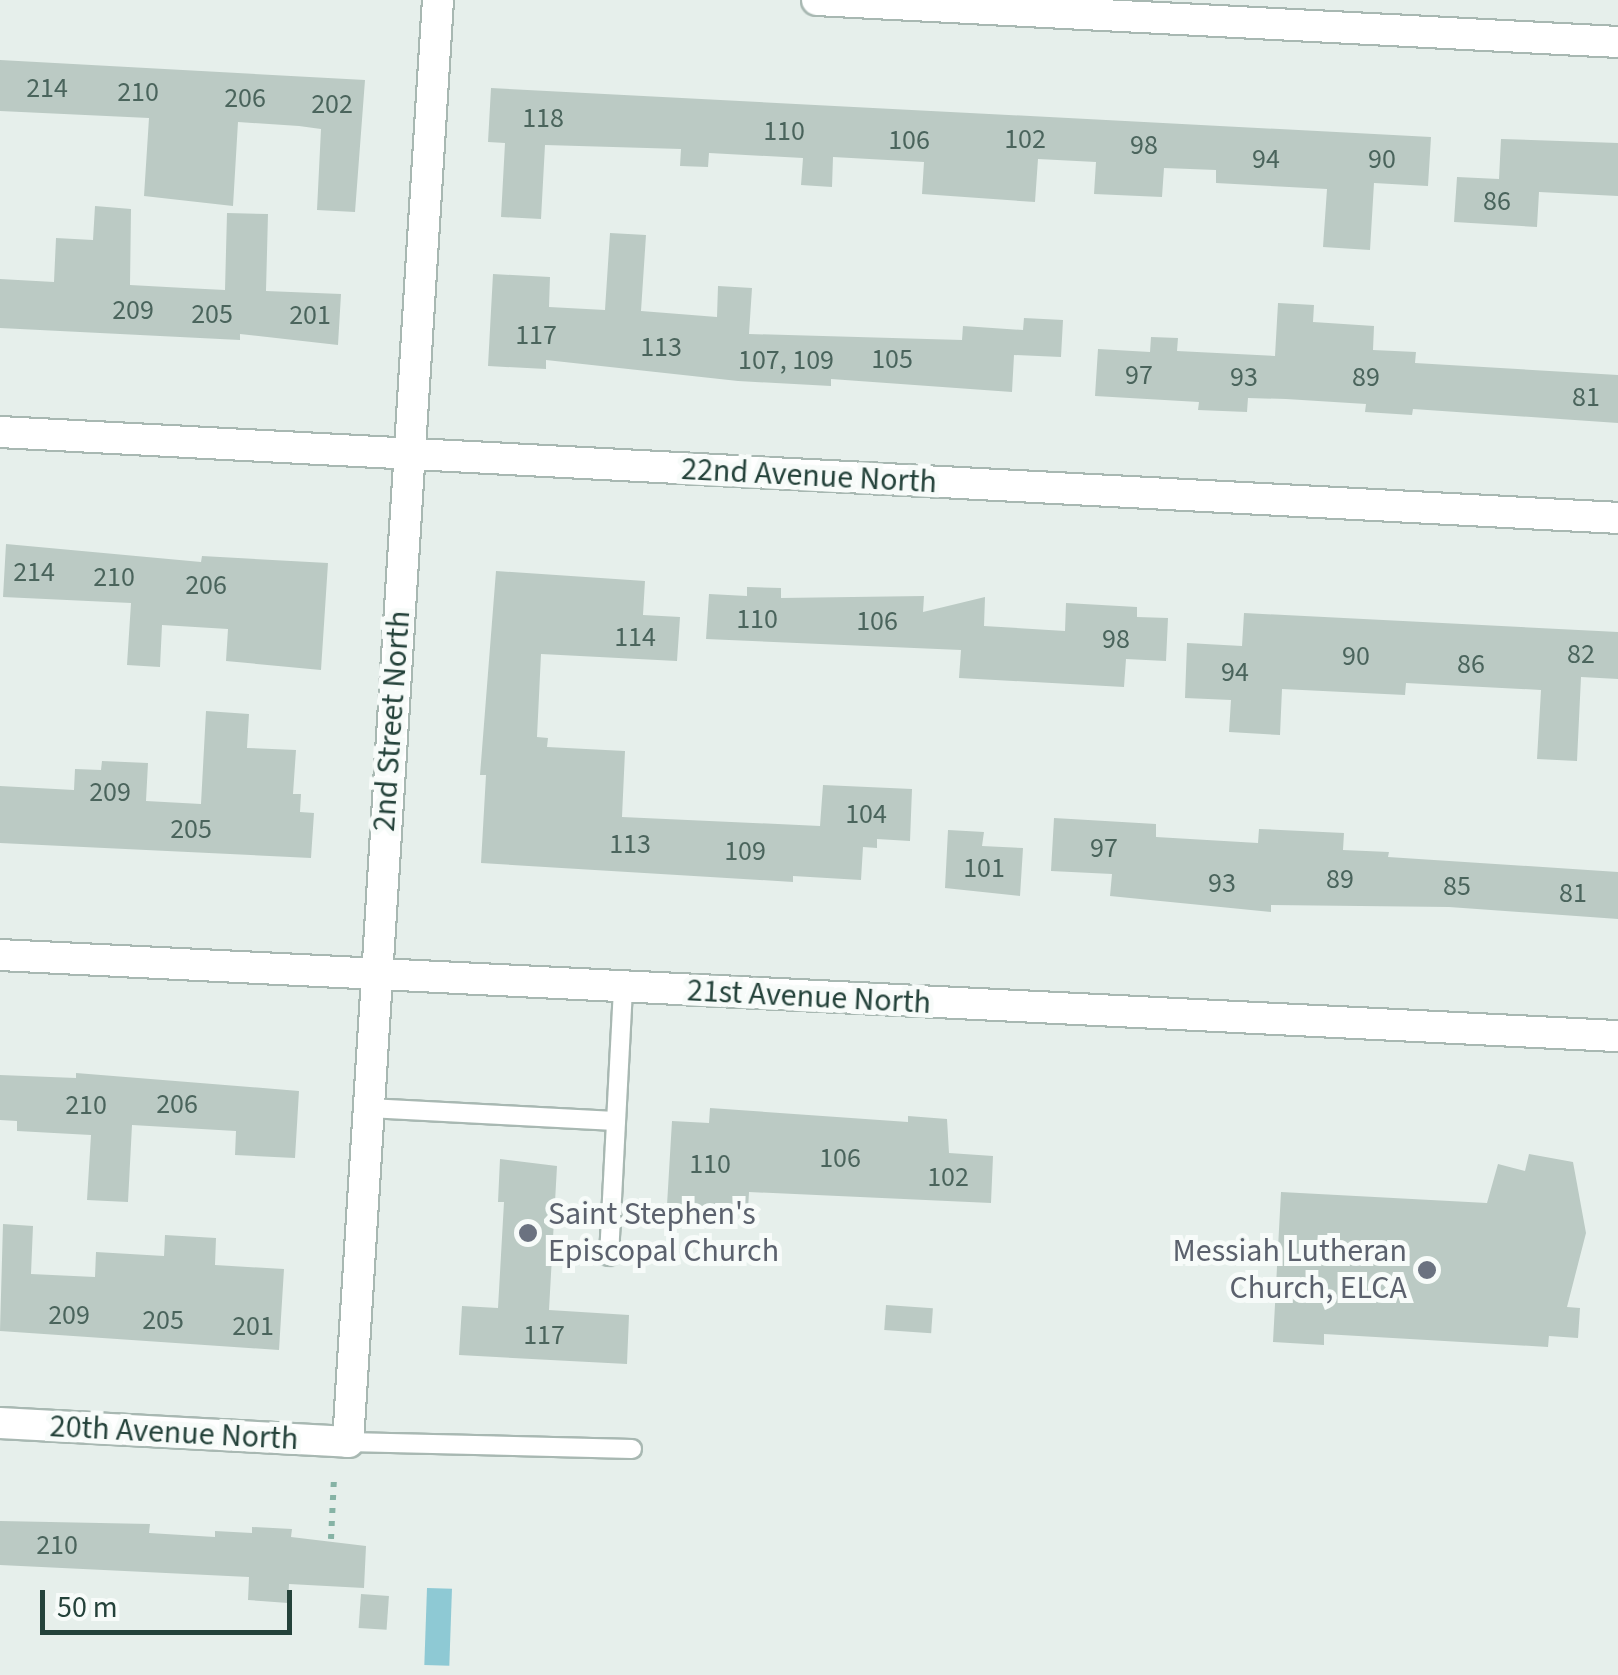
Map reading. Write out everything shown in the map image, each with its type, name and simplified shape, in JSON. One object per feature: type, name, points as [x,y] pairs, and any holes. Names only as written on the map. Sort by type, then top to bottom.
[{"type":"street","name":"2nd Street North","points":[[348,1442],[438,0]]},
{"type":"street","points":[[817,0],[1618,42]]},
{"type":"street","name":"22nd Avenue North","points":[[0,432],[1618,518]]},
{"type":"street","name":"21st Avenue North","points":[[0,955],[1618,1036]]},
{"type":"street","name":"20th Avenue North","points":[[0,1423],[348,1442]]},
{"type":"lane","points":[[608,1256],[622,988]]},
{"type":"lane","points":[[368,1108],[616,1121]]},
{"type":"lane","points":[[348,1442],[632,1449]]},
{"type":"path","points":[[331,1539],[334,1478]]},
{"type":"water","points":[[427,1588],[452,1589],[449,1666],[424,1665]]},
{"type":"building","points":[[0,60],[365,80],[355,212],[317,210],[321,129],[299,126],[238,122],[233,206],[144,196],[149,118],[0,111]]},
{"type":"building","points":[[491,88],[1431,137],[1428,186],[1374,183],[1370,250],[1323,247],[1327,189],[1216,183],[1216,170],[1164,168],[1162,197],[1094,194],[1096,162],[1038,159],[1035,202],[922,194],[924,162],[833,157],[832,187],[801,185],[803,158],[709,153],[708,167],[680,166],[681,149],[545,145],[541,219],[501,217],[505,143],[488,142]]},
{"type":"building","points":[[1501,139],[1618,143],[1618,196],[1539,192],[1537,227],[1454,222],[1457,177],[1499,179]]},
{"type":"building","points":[[95,206],[131,209],[130,285],[225,290],[227,213],[268,214],[266,291],[341,294],[338,345],[240,334],[240,340],[0,328],[0,279],[54,282],[56,238],[93,240]]},
{"type":"building","points":[[610,233],[646,235],[641,311],[717,317],[718,286],[752,288],[749,334],[962,340],[963,326],[1023,330],[1024,318],[1063,320],[1061,357],[1014,355],[1012,392],[831,379],[831,386],[738,381],[546,360],[546,369],[488,366],[493,274],[550,277],[549,307],[605,310]]},
{"type":"building","points":[[1278,303],[1314,305],[1313,322],[1374,326],[1373,350],[1416,352],[1415,363],[1618,375],[1618,423],[1413,409],[1412,415],[1365,412],[1366,404],[1286,399],[1248,398],[1247,412],[1198,410],[1199,402],[1095,396],[1098,349],[1150,352],[1151,337],[1178,338],[1177,351],[1275,356]]},
{"type":"building","points":[[6,544],[201,562],[202,556],[328,563],[321,670],[226,661],[228,629],[162,625],[160,667],[127,665],[131,603],[3,597]]},
{"type":"building","points":[[496,571],[645,581],[643,615],[680,617],[677,661],[541,654],[537,737],[548,738],[547,747],[625,751],[622,817],[820,826],[823,785],[912,789],[910,841],[877,839],[877,848],[863,847],[861,880],[793,876],[793,882],[481,863],[486,775],[480,775]]},
{"type":"building","points":[[747,587],[781,588],[781,598],[924,596],[923,612],[985,597],[984,626],[1065,631],[1066,603],[1137,607],[1137,617],[1168,618],[1166,661],[1126,659],[1124,687],[959,678],[961,650],[706,639],[709,594],[747,596]]},
{"type":"building","points":[[1244,613],[1618,632],[1618,679],[1581,677],[1577,761],[1537,759],[1541,690],[1406,683],[1405,695],[1282,689],[1280,735],[1229,732],[1231,700],[1185,698],[1187,643],[1242,646]]},
{"type":"building","points":[[206,711],[249,714],[247,748],[296,750],[293,794],[301,794],[300,812],[314,813],[311,858],[0,843],[0,786],[74,790],[75,769],[101,770],[102,761],[148,763],[146,801],[201,804]]},
{"type":"building","points":[[1054,818],[1156,824],[1156,837],[1258,843],[1259,829],[1344,833],[1343,850],[1389,852],[1388,857],[1618,872],[1618,919],[1449,907],[1271,905],[1271,912],[1110,896],[1112,874],[1051,871]]},
{"type":"building","points":[[948,830],[984,832],[982,846],[1023,848],[1020,896],[945,888]]},
{"type":"building","points":[[76,1073],[299,1091],[295,1158],[235,1155],[236,1131],[132,1125],[128,1202],[87,1200],[91,1135],[17,1131],[17,1121],[0,1120],[0,1075],[76,1078]]},
{"type":"building","points":[[710,1108],[908,1122],[908,1116],[947,1119],[949,1153],[993,1156],[991,1203],[749,1192],[748,1210],[667,1205],[672,1121],[709,1123]]},
{"type":"building","name":"Messiah Lutheran Church, ELCA","points":[[1529,1154],[1573,1162],[1586,1233],[1567,1307],[1580,1308],[1578,1338],[1549,1336],[1548,1347],[1324,1334],[1324,1345],[1273,1342],[1281,1192],[1487,1203],[1498,1164],[1525,1171]]},
{"type":"building","points":[[500,1159],[557,1166],[549,1310],[629,1315],[627,1364],[459,1355],[462,1306],[498,1308],[504,1202],[498,1202]]},
{"type":"building","points":[[3,1224],[33,1226],[31,1274],[95,1277],[96,1252],[164,1256],[165,1235],[216,1238],[215,1265],[284,1269],[279,1350],[0,1331]]},
{"type":"building","points":[[886,1305],[933,1308],[931,1333],[884,1330]]},
{"type":"building","points":[[0,1521],[150,1524],[149,1533],[215,1537],[215,1531],[252,1533],[252,1527],[292,1529],[291,1537],[366,1546],[364,1588],[289,1584],[288,1603],[248,1600],[249,1577],[0,1565]]},
{"type":"building","points":[[361,1594],[389,1596],[387,1630],[359,1628]]},
{"type":"place","name":"Saint Stephen's Episcopal Church","points":[[528,1233]]},
{"type":"place","name":"Messiah Lutheran Church, ELCA","points":[[1427,1270]]}]
